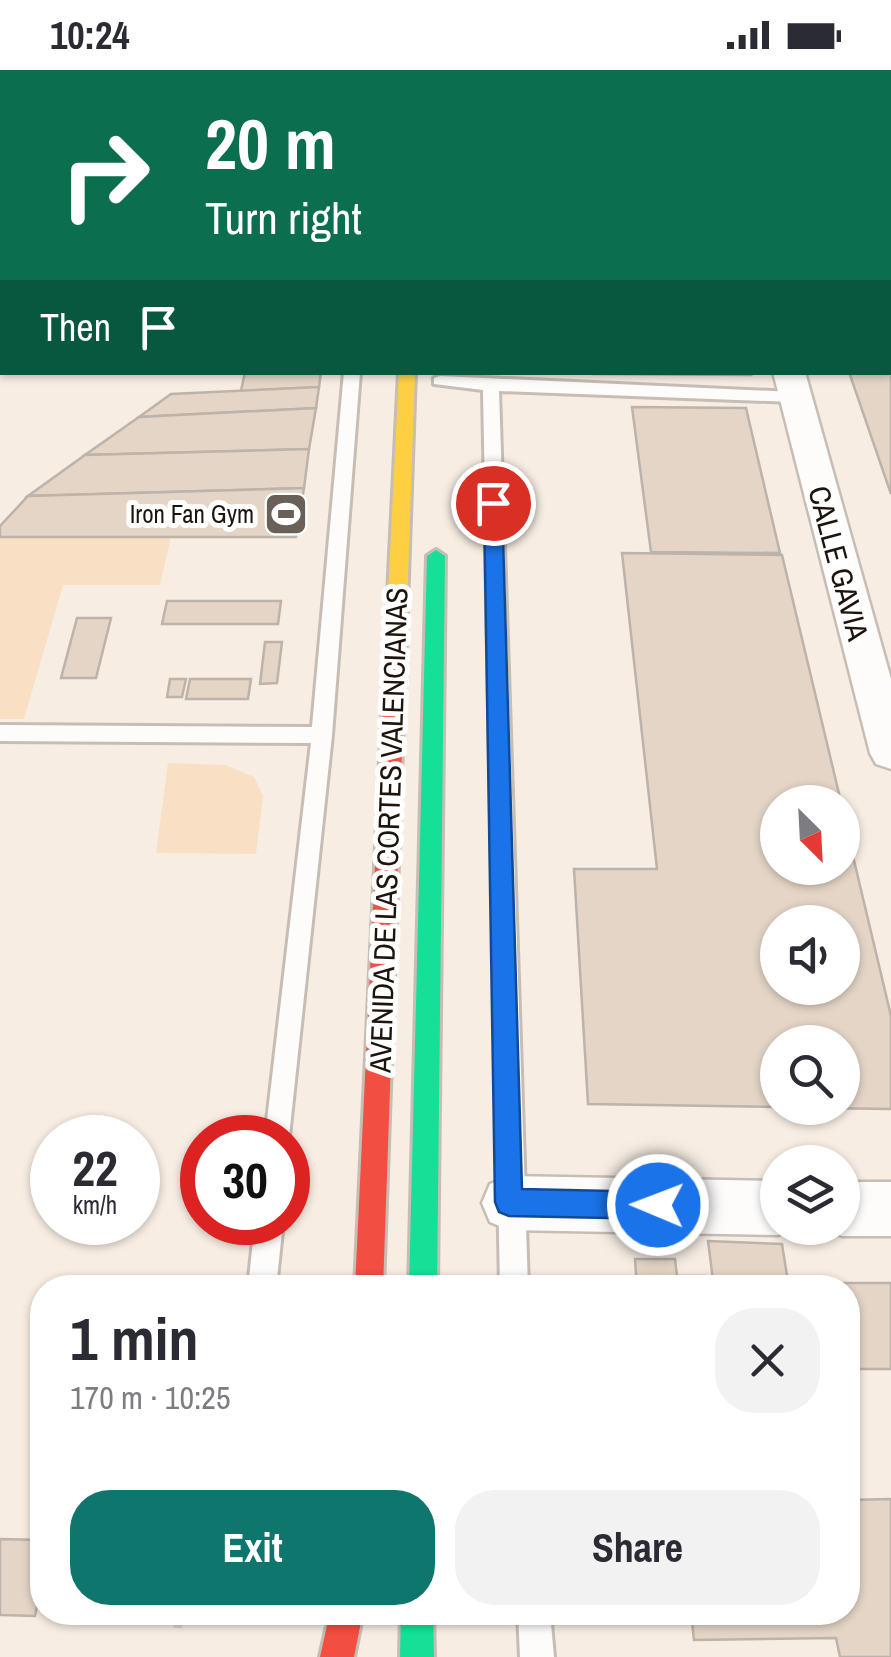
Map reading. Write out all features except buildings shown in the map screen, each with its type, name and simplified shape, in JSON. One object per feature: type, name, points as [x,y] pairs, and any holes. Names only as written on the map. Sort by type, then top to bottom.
[{"type":"main road","name":"AVENIDA DE LAS CORTES VALENCIANAS","points":[[369,1275],[408,375]]},
{"type":"main road","name":"AVENIDA DE LAS CORTES VALENCIANAS","points":[[423,1275],[437,539]]},
{"type":"main road","points":[[337,1657],[344,1625]]},
{"type":"main road","points":[[416,1657],[417,1625]]},
{"type":"street","name":"CALLE GAVIA","points":[[791,384],[891,753]]},
{"type":"street","points":[[509,1202],[760,1208]]},
{"type":"street","points":[[860,1209],[891,1210]]},
{"type":"lane","points":[[281,1115],[322,735],[352,375]]},
{"type":"lane","points":[[439,385],[791,384]]},
{"type":"lane","points":[[490,386],[513,1275]]},
{"type":"lane","points":[[0,733],[322,735]]},
{"type":"lane","points":[[263,1275],[267,1245]]},
{"type":"lane","points":[[535,1625],[537,1657]]},
{"type":"shaded area","points":[[0,537],[171,537],[160,585],[63,585],[24,719],[0,719]]},
{"type":"shaded area","points":[[168,763],[225,765],[254,777],[263,796],[256,854],[156,853]]},
{"type":"traffic: fast","points":[[423,1275],[436,556]]},
{"type":"traffic: fast","points":[[417,1625],[417,1657]]},
{"type":"traffic: slow","points":[[396,635],[407,375]]},
{"type":"traffic: jam","points":[[370,1275],[396,635]]},
{"type":"traffic: jam","points":[[337,1657],[344,1625]]},
{"type":"place","name":"Iron Fan Gym","points":[[286,514]]},
{"type":"route","points":[[493,503],[509,1202],[658,1205]]}]
